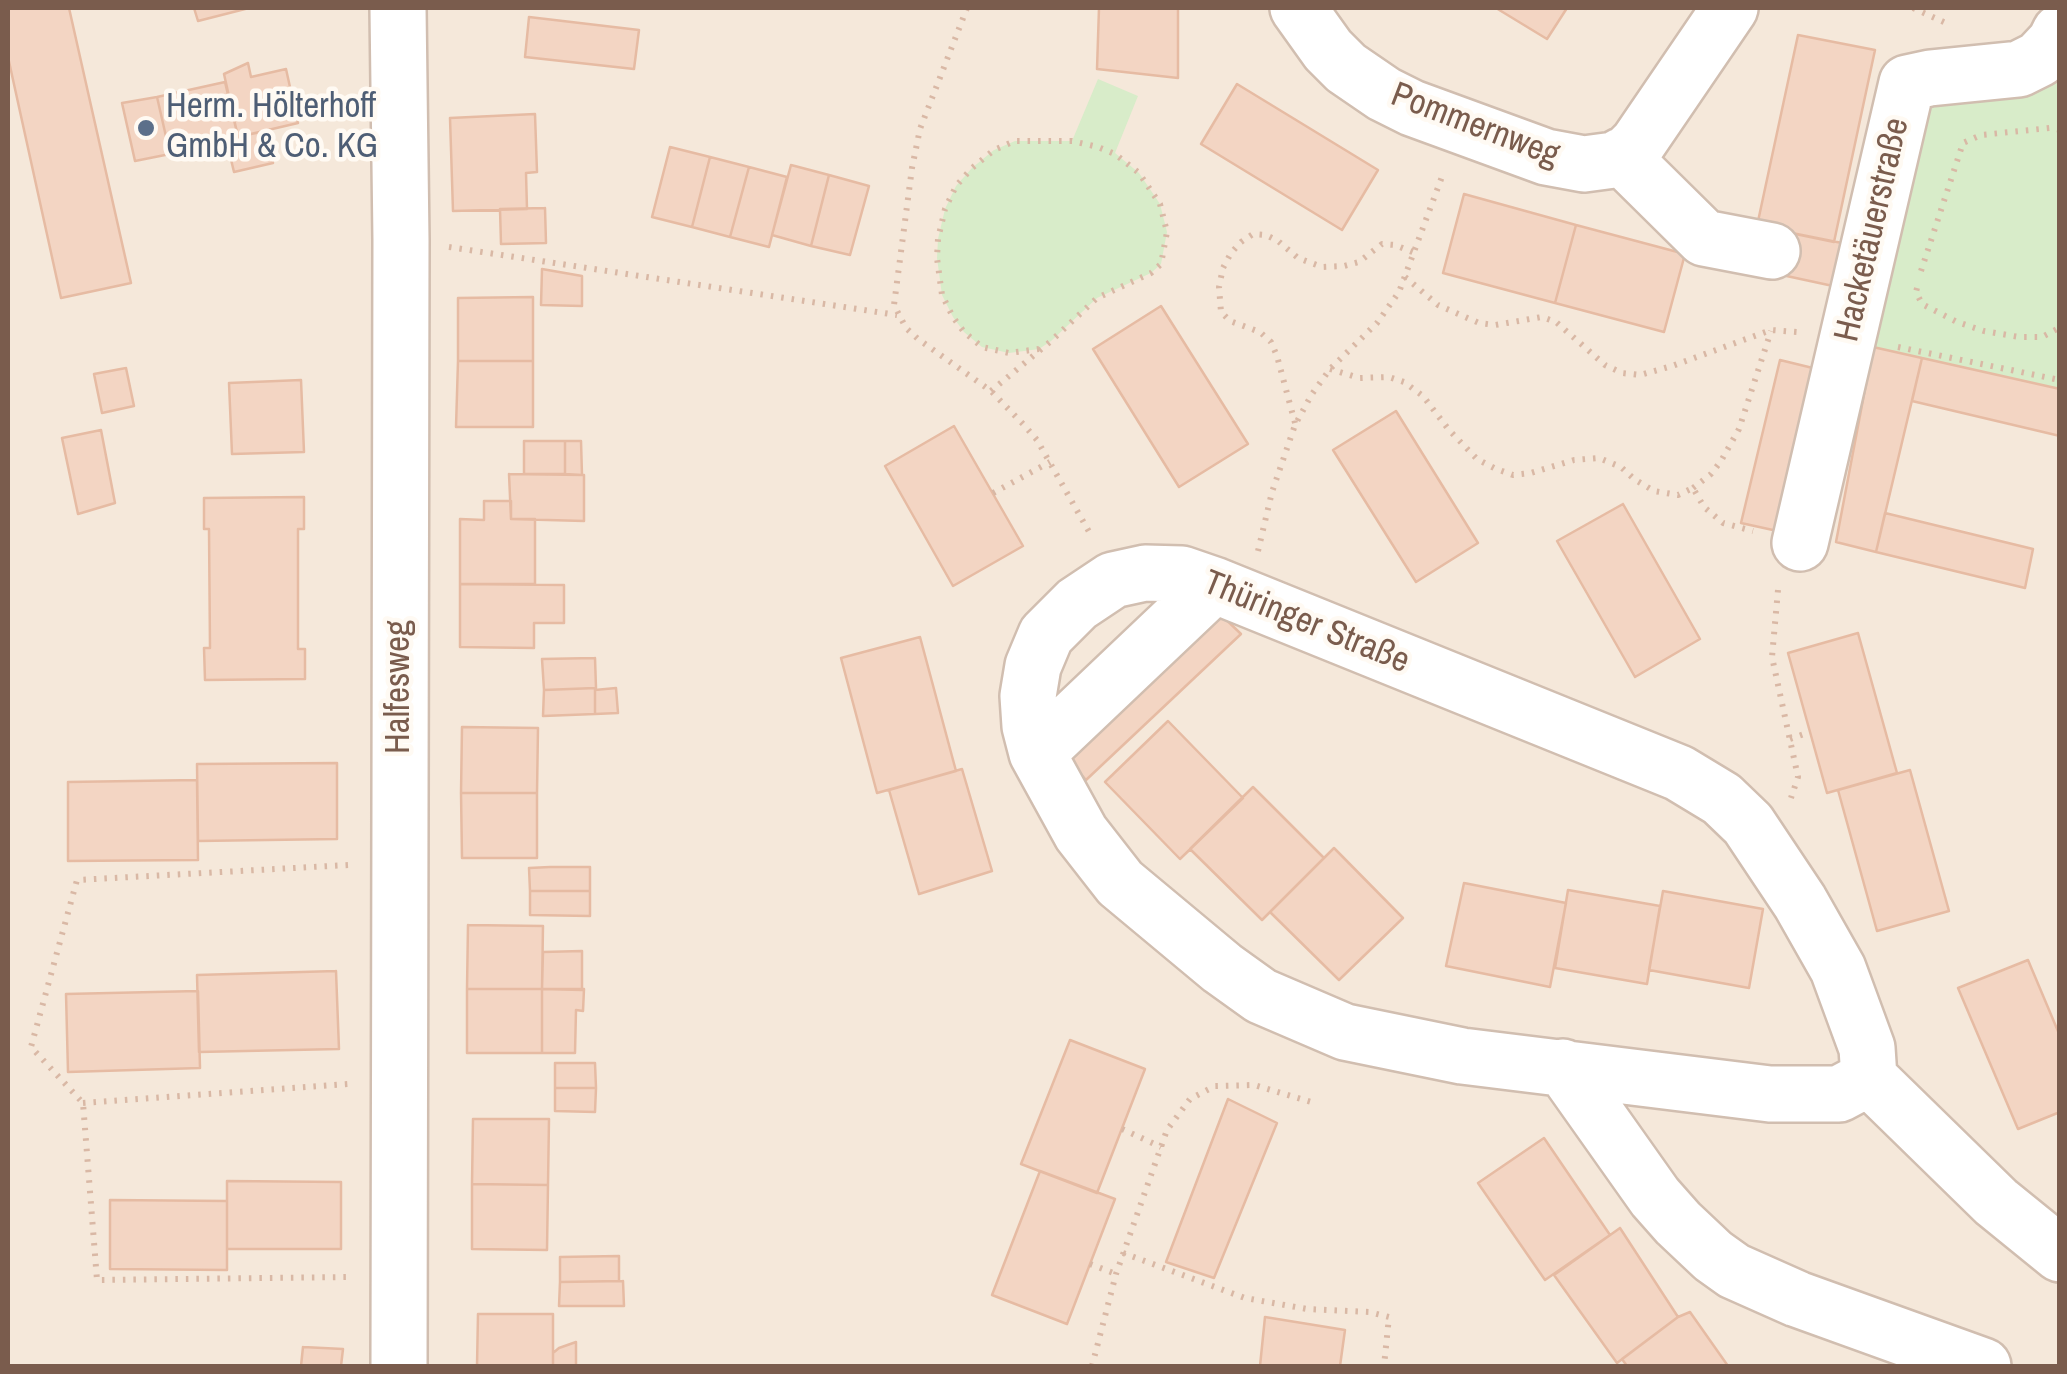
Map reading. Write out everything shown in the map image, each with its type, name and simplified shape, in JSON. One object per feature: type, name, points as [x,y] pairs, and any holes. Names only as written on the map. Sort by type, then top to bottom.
[{"type":"street","name":"Halfesweg","points":[[398,8],[402,240],[400,1366]]},
{"type":"street","name":"Pommernweg","points":[[1298,8],[1328,50],[1364,81],[1412,108],[1560,161],[1584,164],[1621,156]]},
{"type":"street","points":[[1730,8],[1638,144],[1621,156],[1704,238],[1772,251]]},
{"type":"street","name":"Hacketäuerstraße","points":[[1800,542],[1906,84],[2019,69],[2039,59],[2060,32]]},
{"type":"street","name":"Thüringer Straße","points":[[1145,573],[1182,574],[1231,591],[1679,773],[1722,799],[1748,824],[1800,902],[1838,969],[1867,1048],[1869,1078],[1839,1094],[1770,1094],[1462,1056],[1345,1032],[1261,996],[1194,946],[1120,884],[1081,833],[1037,753],[1028,712],[1032,666],[1046,635],[1062,617],[1113,580],[1145,573]]},
{"type":"street","points":[[1037,753],[1231,591]]},
{"type":"street","points":[[1563,1068],[1655,1197],[1724,1264],[1797,1299],[1983,1366]]},
{"type":"street","points":[[1869,1078],[1996,1202],[2060,1254]]},
{"type":"path","points":[[966,8],[920,130],[894,305],[918,339],[991,391],[1030,432],[1086,524]]},
{"type":"path","points":[[1231,591],[1295,425],[1312,394],[1390,306],[1405,278],[1460,125]]},
{"type":"path","points":[[2060,130],[1981,135],[1963,143],[1916,292],[1922,304],[1984,331],[2042,338],[2060,323]]},
{"type":"path","points":[[991,391],[1051,341],[1097,298],[1151,273],[1161,264],[1165,218],[1152,190],[1139,173],[1098,146],[1072,141],[1015,141],[994,150],[972,168],[956,186],[945,209],[937,258],[942,295],[953,317],[982,347],[1010,353],[1039,349]]},
{"type":"path","points":[[1295,425],[1271,342],[1260,332],[1230,321],[1221,312],[1219,287],[1230,254],[1254,234],[1278,240],[1298,258],[1322,267],[1359,262],[1382,244],[1414,253]]},
{"type":"path","points":[[402,240],[898,315]]},
{"type":"path","points":[[1405,278],[1438,305],[1479,322],[1495,325],[1542,316],[1556,322],[1605,366],[1640,376],[1771,330],[1849,337]]},
{"type":"path","points":[[1330,370],[1360,378],[1389,377],[1404,382],[1423,396],[1477,459],[1514,475],[1598,458],[1622,468],[1654,491],[1678,495],[1693,488],[1721,462],[1739,429],[1771,330]]},
{"type":"path","points":[[1921,352],[2060,380]]},
{"type":"path","points":[[993,494],[1050,462]]},
{"type":"path","points":[[1693,488],[1704,507],[1722,523],[1800,542],[1779,574],[1772,657],[1798,777],[1787,807],[1754,834]]},
{"type":"path","points":[[1790,739],[1810,732]]},
{"type":"path","points":[[400,862],[77,880],[31,1047],[83,1103],[97,1280],[400,1276]]},
{"type":"path","points":[[83,1103],[399,1080]]},
{"type":"path","points":[[1092,1366],[1116,1274],[1161,1146],[1167,1130],[1190,1099],[1215,1086],[1254,1086],[1315,1104]]},
{"type":"path","points":[[1122,1129],[1161,1146]]},
{"type":"path","points":[[1124,1253],[1245,1298],[1388,1317],[1384,1366]]},
{"type":"path","points":[[1090,1264],[1116,1274]]},
{"type":"shaded area","points":[[8,8],[2059,8],[2059,1366],[8,1366]]},
{"type":"green space","points":[[1098,79],[1138,96],[1115,153],[1139,173],[1160,204],[1167,232],[1161,264],[1151,273],[1097,298],[1039,349],[1009,353],[982,347],[964,332],[942,295],[937,258],[945,209],[956,186],[994,150],[1015,141],[1072,141]]},
{"type":"green space","points":[[2059,80],[2059,389],[1873,347],[1921,101]]},
{"type":"building","points":[[8,8],[69,8],[131,283],[61,298],[8,57]]},
{"type":"building","points":[[194,8],[249,8],[198,21]]},
{"type":"building","points":[[1099,8],[1178,8],[1178,78],[1097,69]]},
{"type":"building","points":[[1496,8],[1567,8],[1547,39]]},
{"type":"building","points":[[529,17],[639,30],[634,69],[525,57]]},
{"type":"building","points":[[1798,35],[1875,50],[1834,242],[1757,226]]},
{"type":"building","points":[[248,63],[251,77],[286,69],[298,123],[238,137],[224,74]]},
{"type":"building","points":[[225,82],[238,137],[226,139],[227,143],[170,154],[157,97]]},
{"type":"building","points":[[1237,84],[1378,170],[1342,230],[1201,144]]},
{"type":"building","name":"Herm. Hölterhoff GmbH & Co. KG","points":[[157,97],[170,154],[135,161],[122,103]]},
{"type":"building","points":[[535,114],[537,172],[526,173],[527,209],[453,211],[450,118]]},
{"type":"building","points":[[266,131],[273,163],[234,172],[226,139]]},
{"type":"building","points":[[670,147],[710,157],[692,227],[652,217]]},
{"type":"building","points":[[710,157],[749,167],[730,237],[692,227]]},
{"type":"building","points":[[791,165],[829,175],[811,246],[772,235]]},
{"type":"building","points":[[749,167],[787,177],[769,247],[730,237]]},
{"type":"building","points":[[829,175],[869,186],[850,255],[811,246]]},
{"type":"building","points":[[1464,194],[1576,225],[1555,303],[1443,273]]},
{"type":"building","points":[[545,208],[546,243],[501,244],[500,209]]},
{"type":"building","points":[[1576,225],[1685,254],[1664,332],[1555,303]]},
{"type":"building","points":[[1777,230],[1842,243],[1833,286],[1768,272]]},
{"type":"building","points":[[542,269],[582,276],[582,306],[541,305]]},
{"type":"building","points":[[533,297],[533,361],[458,361],[458,298]]},
{"type":"building","points":[[1161,306],[1248,444],[1179,487],[1093,349]]},
{"type":"building","points":[[1873,347],[1922,358],[1876,552],[1836,542]]},
{"type":"building","points":[[1922,358],[2060,389],[2060,436],[1912,401]]},
{"type":"building","points":[[1780,360],[1821,370],[1782,532],[1741,523]]},
{"type":"building","points":[[458,361],[533,361],[533,427],[456,427]]},
{"type":"building","points":[[126,368],[134,406],[102,413],[94,374]]},
{"type":"building","points":[[301,380],[304,452],[232,454],[229,383]]},
{"type":"building","points":[[1396,411],[1478,543],[1416,582],[1333,450]]},
{"type":"building","points":[[954,426],[1023,546],[953,586],[885,466]]},
{"type":"building","points":[[101,430],[115,503],[78,514],[62,438]]},
{"type":"building","points":[[524,441],[565,441],[565,474],[524,474]]},
{"type":"building","points":[[565,441],[581,441],[582,475],[565,474]]},
{"type":"building","points":[[509,474],[584,475],[584,521],[511,519]]},
{"type":"building","points":[[304,497],[304,529],[298,529],[298,649],[305,649],[305,679],[205,680],[204,648],[210,648],[209,529],[204,529],[204,498]]},
{"type":"building","points":[[484,501],[511,501],[511,519],[535,519],[535,584],[460,584],[460,519],[484,520]]},
{"type":"building","points":[[1623,504],[1700,639],[1635,677],[1557,541]]},
{"type":"building","points":[[1885,513],[2033,549],[2025,588],[1876,552]]},
{"type":"building","points":[[460,584],[564,585],[564,623],[534,623],[534,648],[460,647]]},
{"type":"building","points":[[1212,606],[1241,634],[1086,780],[1059,749]]},
{"type":"building","points":[[1858,633],[1897,773],[1827,793],[1788,653]]},
{"type":"building","points":[[920,637],[956,771],[877,793],[841,658]]},
{"type":"building","points":[[595,658],[596,688],[544,690],[542,659]]},
{"type":"building","points":[[595,688],[595,714],[543,716],[544,690]]},
{"type":"building","points":[[616,688],[618,713],[595,714],[595,690]]},
{"type":"building","points":[[1168,721],[1243,798],[1180,859],[1105,782]]},
{"type":"building","points":[[462,727],[538,728],[537,793],[461,793]]},
{"type":"building","points":[[337,763],[337,839],[198,841],[197,764]]},
{"type":"building","points":[[962,769],[992,871],[919,894],[889,790]]},
{"type":"building","points":[[1910,770],[1949,911],[1877,931],[1838,790]]},
{"type":"building","points":[[197,780],[198,860],[68,861],[68,782]]},
{"type":"building","points":[[1253,787],[1324,858],[1262,920],[1190,849]]},
{"type":"building","points":[[461,793],[537,793],[537,858],[462,858]]},
{"type":"building","points":[[1334,848],[1403,918],[1339,980],[1270,912]]},
{"type":"building","points":[[590,867],[590,891],[530,891],[529,868]]},
{"type":"building","points":[[1464,883],[1566,903],[1550,987],[1446,966]]},
{"type":"building","points":[[1568,890],[1660,906],[1647,984],[1555,968]]},
{"type":"building","points":[[530,891],[590,891],[590,916],[530,915]]},
{"type":"building","points":[[1663,891],[1763,909],[1749,988],[1649,970]]},
{"type":"building","points":[[468,925],[543,926],[542,989],[467,989]]},
{"type":"building","points":[[582,951],[582,990],[542,989],[543,952]]},
{"type":"building","points":[[2028,960],[2060,1036],[2060,1112],[2018,1129],[1958,988]]},
{"type":"building","points":[[336,971],[339,1049],[199,1052],[197,975]]},
{"type":"building","points":[[467,989],[542,989],[542,1053],[467,1053]]},
{"type":"building","points":[[542,989],[584,989],[583,1011],[576,1010],[575,1053],[542,1053]]},
{"type":"building","points":[[198,991],[200,1068],[68,1072],[66,994]]},
{"type":"building","points":[[1070,1040],[1145,1069],[1097,1193],[1021,1164]]},
{"type":"building","points":[[555,1063],[595,1063],[596,1088],[555,1088]]},
{"type":"building","points":[[555,1088],[596,1088],[595,1112],[555,1111]]},
{"type":"building","points":[[1228,1099],[1277,1123],[1214,1278],[1166,1262]]},
{"type":"building","points":[[473,1119],[549,1119],[548,1185],[472,1184]]},
{"type":"building","points":[[1544,1138],[1610,1235],[1545,1280],[1478,1183]]},
{"type":"building","points":[[1040,1171],[1115,1199],[1067,1324],[992,1295]]},
{"type":"building","points":[[227,1181],[341,1182],[341,1249],[227,1249]]},
{"type":"building","points":[[472,1184],[548,1185],[547,1250],[472,1249]]},
{"type":"building","points":[[110,1200],[227,1201],[227,1270],[110,1269]]},
{"type":"building","points":[[1620,1228],[1678,1317],[1617,1363],[1554,1275]]},
{"type":"building","points":[[619,1256],[619,1281],[560,1282],[560,1257]]},
{"type":"building","points":[[623,1281],[624,1306],[559,1306],[560,1282]]},
{"type":"building","points":[[1690,1312],[1728,1366],[1627,1366],[1622,1359]]},
{"type":"building","points":[[478,1314],[553,1314],[553,1366],[477,1366]]},
{"type":"building","points":[[1265,1317],[1345,1330],[1340,1366],[1260,1366]]},
{"type":"building","points":[[576,1342],[576,1366],[553,1366],[553,1353]]},
{"type":"building","points":[[303,1347],[343,1349],[341,1366],[301,1366]]},
{"type":"place","name":"Herm. Hölterhoff GmbH & Co. KG","points":[[146,128]]}]
